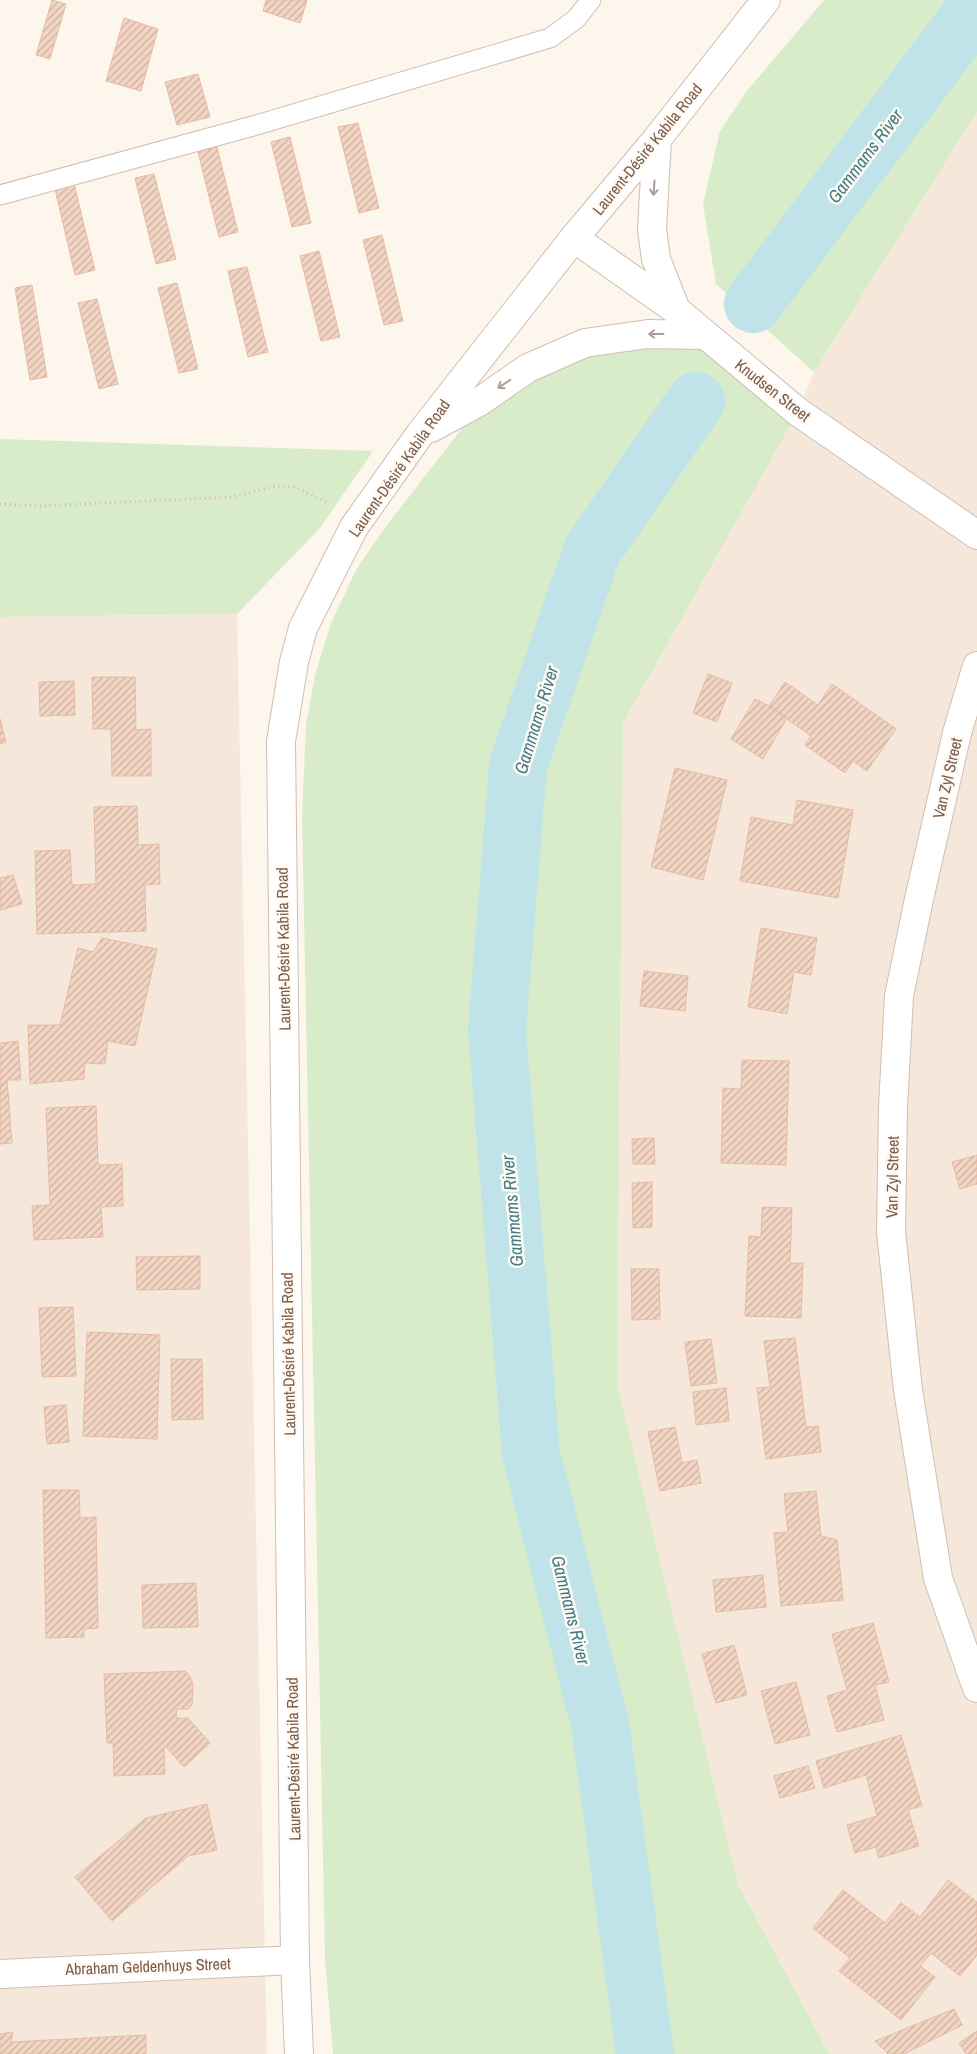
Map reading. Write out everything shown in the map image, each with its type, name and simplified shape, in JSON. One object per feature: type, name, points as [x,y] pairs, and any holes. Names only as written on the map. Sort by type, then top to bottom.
[{"type":"street","name":"Laurent-Désiré Kabila Road","points":[[299,2054],[295,1960],[280,741],[294,662],[303,628],[354,527],[420,434],[574,238],[657,139],[766,0]]},
{"type":"street","points":[[657,139],[652,229],[656,259],[676,310]]},
{"type":"street","name":"Knudsen Street","points":[[574,238],[676,310],[798,412],[977,535]]},
{"type":"street","points":[[420,434],[479,402],[528,368],[585,343],[648,334],[704,335]]},
{"type":"street","name":"Van Zyl Street","points":[[977,666],[957,732],[918,899],[899,996],[893,1107],[891,1232],[908,1390],[938,1578],[977,1688]]},
{"type":"street","name":"Abraham Geldenhuys Street","points":[[0,1974],[295,1960]]},
{"type":"lane","points":[[0,194],[253,126],[550,38],[576,19],[591,0]]},
{"type":"path","points":[[0,504],[38,506],[233,497],[276,486],[295,487],[326,502]]},
{"type":"shaded area","points":[[977,112],[977,2054],[829,2054],[738,1884],[617,1383],[623,723],[798,412],[814,372]]},
{"type":"shaded area","points":[[237,614],[267,2054],[0,2054],[0,617]]},
{"type":"green space","points":[[824,0],[977,0],[977,112],[814,372],[716,284],[703,204],[720,131],[746,92]]},
{"type":"green space","points":[[704,335],[798,412],[623,723],[617,1383],[738,1884],[829,2054],[333,2054],[325,1959],[302,815],[306,725],[315,675],[331,623],[356,570],[384,529],[463,427],[479,402],[562,352]]},
{"type":"green space","points":[[0,439],[373,451],[320,528],[237,614],[0,617]]},
{"type":"building","points":[[52,0],[66,4],[50,59],[36,55]]},
{"type":"building","points":[[266,0],[307,0],[300,23],[263,11]]},
{"type":"building","points":[[124,18],[158,29],[141,91],[106,81]]},
{"type":"building","points":[[198,74],[210,117],[177,125],[165,82]]},
{"type":"building","points":[[358,123],[379,208],[359,213],[338,127]]},
{"type":"building","points":[[290,137],[311,223],[292,227],[271,142]]},
{"type":"building","points":[[217,147],[238,232],[219,237],[198,152]]},
{"type":"building","points":[[154,174],[176,259],[156,264],[135,178]]},
{"type":"building","points":[[74,184],[95,270],[75,275],[55,189]]},
{"type":"building","points":[[382,235],[403,321],[384,325],[363,240]]},
{"type":"building","points":[[319,251],[340,337],[321,341],[300,256]]},
{"type":"building","points":[[247,267],[268,352],[248,357],[228,271]]},
{"type":"building","points":[[177,283],[198,369],[179,373],[158,288]]},
{"type":"building","points":[[32,285],[47,377],[30,380],[15,288]]},
{"type":"building","points":[[97,299],[118,384],[99,389],[78,303]]},
{"type":"building","points":[[708,674],[732,683],[717,722],[693,713]]},
{"type":"building","points":[[92,677],[135,677],[136,730],[151,729],[151,776],[112,776],[111,729],[93,729]]},
{"type":"building","points":[[74,681],[75,715],[40,716],[39,682]]},
{"type":"building","points":[[785,682],[818,705],[832,684],[896,729],[867,771],[853,761],[845,773],[805,745],[811,736],[769,706]]},
{"type":"building","points":[[755,699],[787,718],[763,759],[731,739]]},
{"type":"building","points":[[0,719],[6,742],[0,744]]},
{"type":"building","points":[[675,768],[727,780],[703,880],[651,867]]},
{"type":"building","points":[[797,800],[853,810],[838,898],[740,881],[751,817],[793,825]]},
{"type":"building","points":[[137,806],[138,845],[159,844],[160,884],[145,885],[146,931],[37,934],[35,851],[70,850],[72,885],[96,884],[94,807]]},
{"type":"building","points":[[13,875],[22,904],[0,910],[0,878]]},
{"type":"building","points":[[761,928],[817,938],[811,975],[794,972],[787,1014],[748,1007]]},
{"type":"building","points":[[102,938],[157,949],[135,1046],[108,1041],[105,1064],[85,1063],[84,1079],[30,1084],[28,1025],[60,1025],[78,948],[93,952]]},
{"type":"building","points":[[644,971],[688,976],[685,1011],[640,1006]]},
{"type":"building","points":[[18,1041],[21,1080],[7,1080],[12,1143],[0,1144],[0,1043]]},
{"type":"building","points":[[742,1060],[789,1061],[786,1165],[721,1163],[723,1088],[741,1089]]},
{"type":"building","points":[[96,1106],[98,1165],[122,1164],[123,1206],[101,1207],[103,1237],[34,1240],[32,1206],[50,1205],[46,1108]]},
{"type":"building","points":[[654,1138],[655,1164],[633,1164],[632,1139]]},
{"type":"building","points":[[977,1155],[977,1184],[960,1189],[952,1162]]},
{"type":"building","points":[[652,1182],[652,1227],[633,1228],[632,1183]]},
{"type":"building","points":[[762,1207],[792,1208],[790,1263],[803,1263],[801,1318],[745,1316],[749,1236],[761,1237]]},
{"type":"building","points":[[200,1256],[200,1289],[137,1290],[136,1257]]},
{"type":"building","points":[[631,1269],[659,1269],[660,1319],[632,1320]]},
{"type":"building","points":[[73,1307],[76,1376],[42,1377],[39,1308]]},
{"type":"building","points":[[87,1332],[160,1335],[157,1439],[83,1436]]},
{"type":"building","points":[[795,1338],[806,1427],[818,1426],[821,1452],[766,1459],[757,1388],[770,1387],[764,1341]]},
{"type":"building","points":[[711,1339],[717,1383],[691,1386],[685,1342]]},
{"type":"building","points":[[171,1359],[202,1359],[203,1419],[172,1420]]},
{"type":"building","points":[[726,1388],[729,1421],[696,1425],[693,1392]]},
{"type":"building","points":[[66,1405],[69,1442],[47,1444],[44,1407]]},
{"type":"building","points":[[675,1427],[682,1463],[697,1460],[701,1483],[660,1491],[648,1432]]},
{"type":"building","points":[[43,1490],[79,1490],[80,1518],[96,1517],[98,1628],[84,1629],[84,1637],[46,1638]]},
{"type":"building","points":[[816,1491],[821,1536],[837,1540],[843,1600],[781,1606],[774,1533],[788,1532],[784,1494]]},
{"type":"building","points":[[763,1575],[766,1607],[716,1612],[713,1580]]},
{"type":"building","points":[[196,1583],[198,1627],[143,1628],[142,1585]]},
{"type":"building","points":[[873,1623],[889,1682],[875,1685],[884,1720],[837,1732],[827,1696],[847,1690],[832,1634]]},
{"type":"building","points":[[734,1645],[747,1695],[716,1703],[702,1654]]},
{"type":"building","points":[[185,1671],[190,1676],[193,1684],[192,1705],[188,1709],[177,1709],[176,1718],[188,1718],[210,1743],[184,1767],[164,1745],[165,1774],[114,1776],[113,1743],[107,1743],[104,1674]]},
{"type":"building","points":[[796,1682],[810,1735],[775,1744],[761,1691]]},
{"type":"building","points":[[901,1735],[922,1806],[908,1810],[919,1846],[879,1858],[876,1847],[855,1853],[847,1825],[877,1816],[866,1775],[824,1788],[816,1761]]},
{"type":"building","points":[[808,1766],[815,1788],[780,1798],[774,1776]]},
{"type":"building","points":[[207,1804],[217,1850],[188,1856],[112,1921],[75,1877],[146,1818]]},
{"type":"building","points":[[948,1880],[977,1902],[977,1955],[960,1976],[931,1953],[920,1966],[935,1977],[901,2020],[839,1971],[850,1958],[813,1928],[843,1890],[885,1923],[901,1903],[920,1917]]},
{"type":"building","points":[[954,2009],[962,2025],[904,2054],[888,2054],[875,2041]]},
{"type":"building","points":[[977,2031],[977,2054],[966,2054],[959,2043]]},
{"type":"building","points":[[13,2032],[11,2042],[146,2035],[146,2054],[0,2054],[0,2034]]},
{"type":"waterway","name":"Gammams River","points":[[753,304],[977,7]]},
{"type":"waterway","name":"Gammams River","points":[[645,2054],[600,1724],[531,1454],[497,1030],[518,766],[592,551],[696,401]]}]
